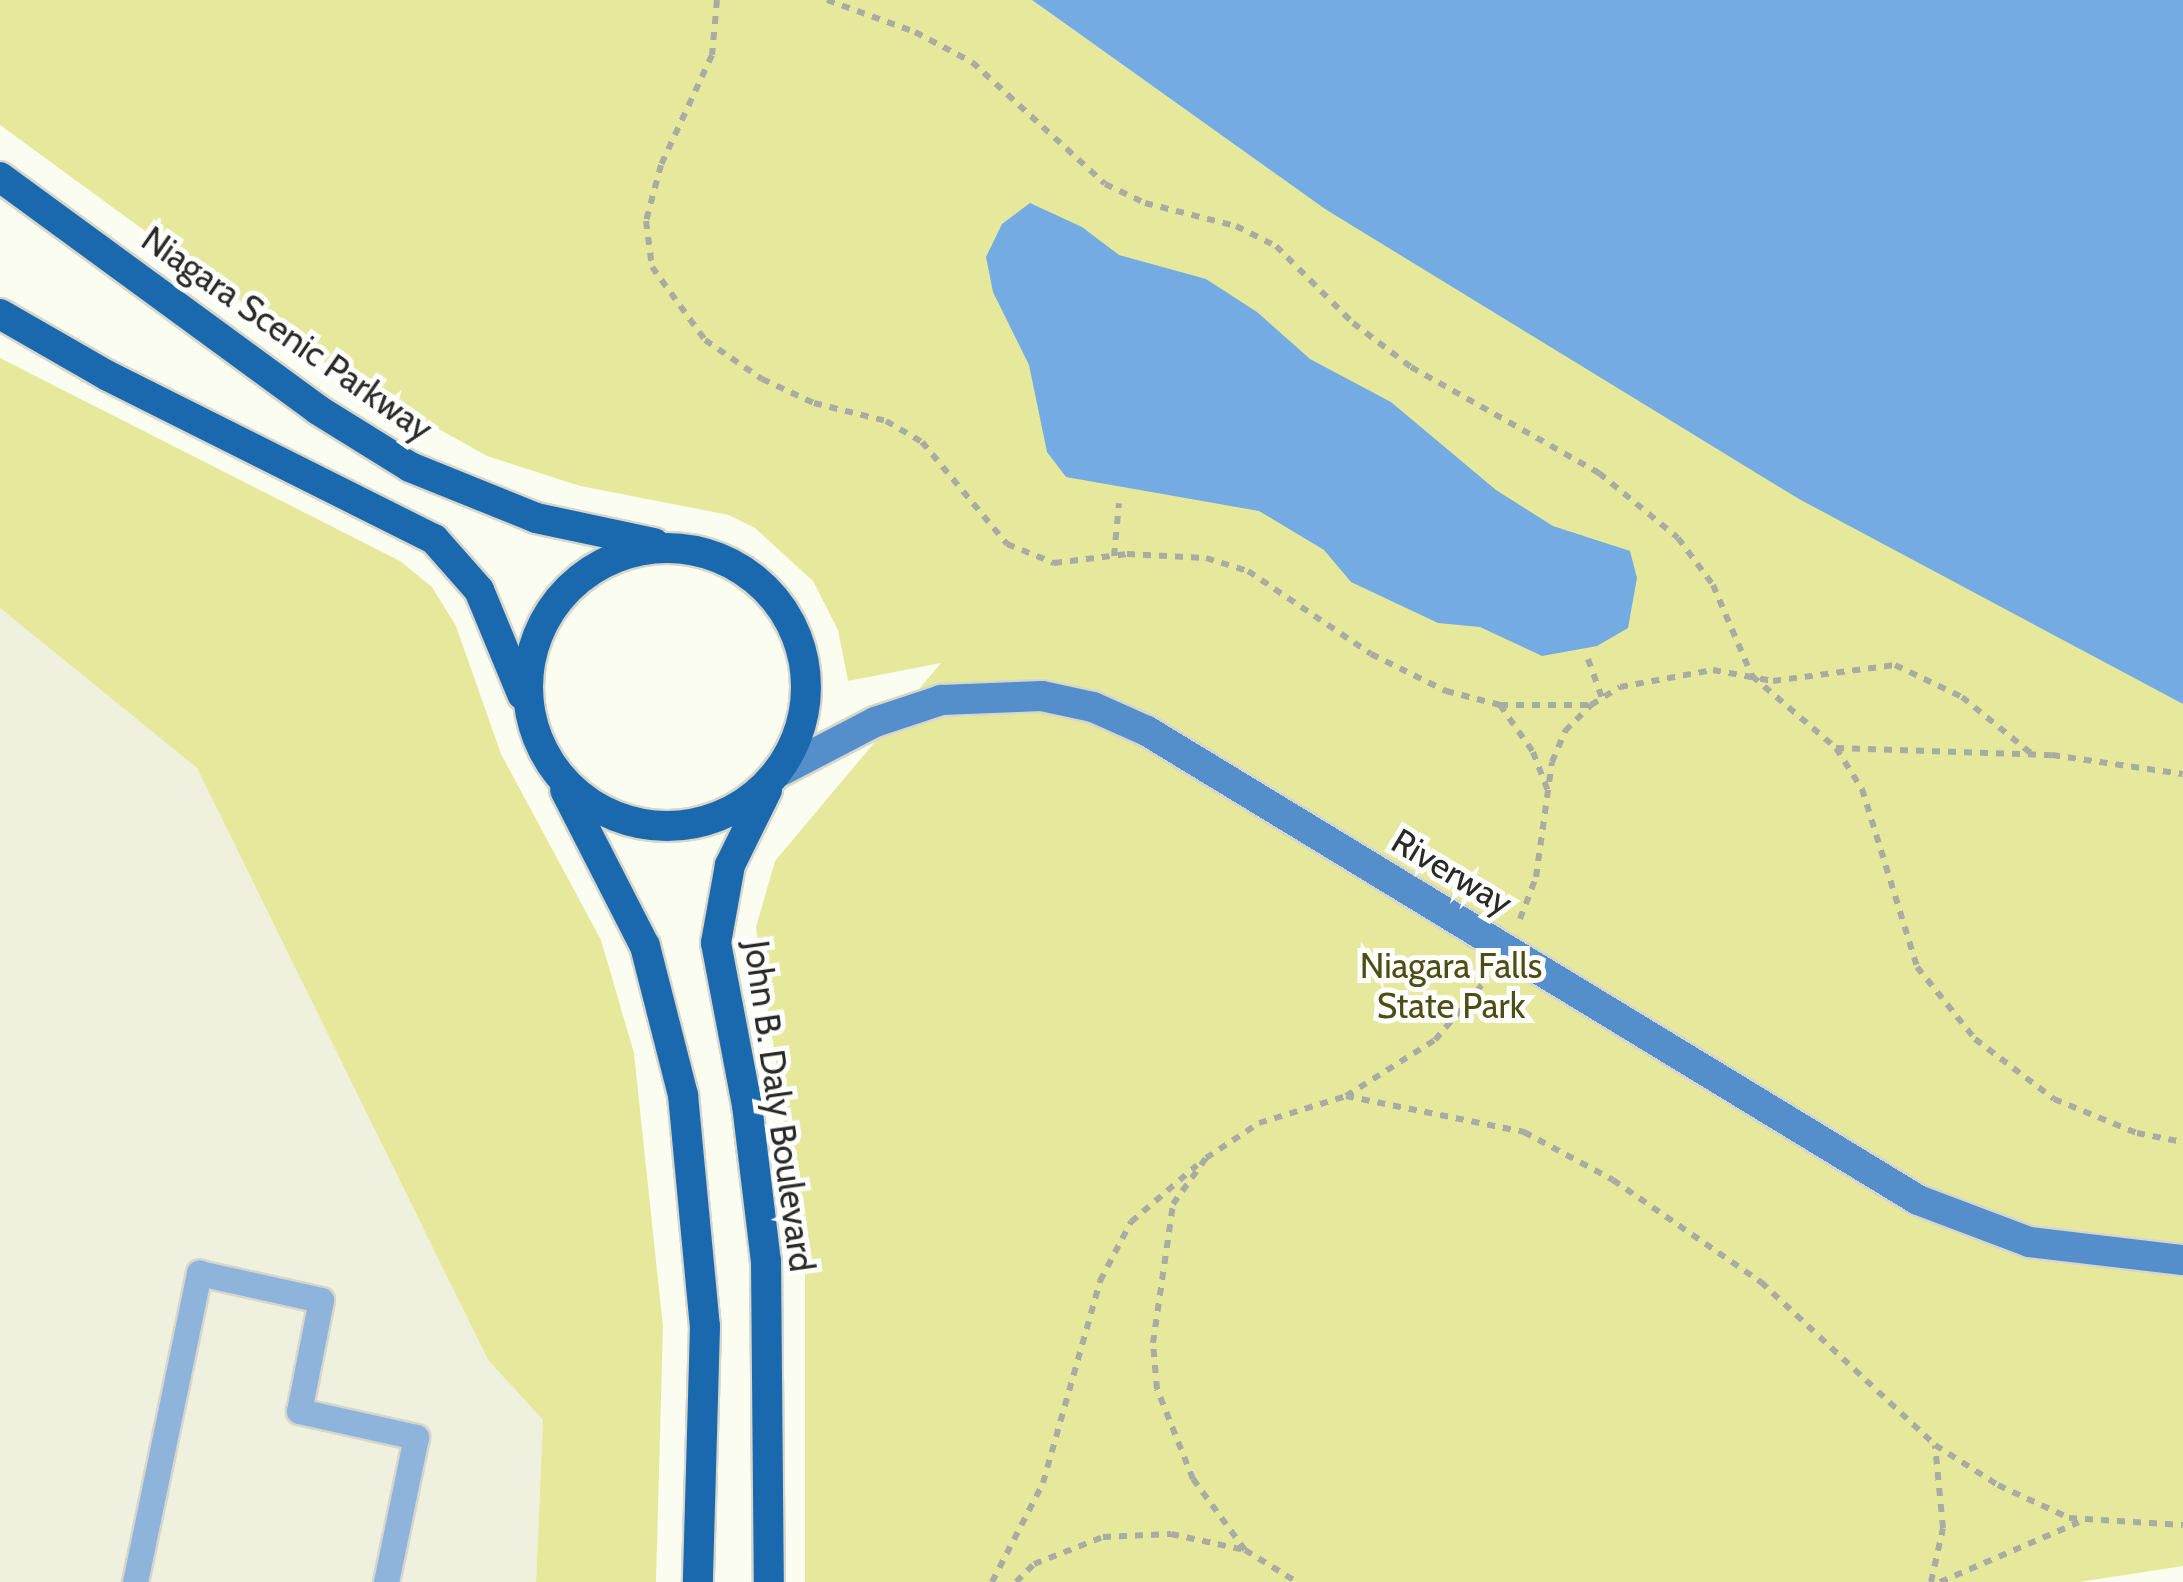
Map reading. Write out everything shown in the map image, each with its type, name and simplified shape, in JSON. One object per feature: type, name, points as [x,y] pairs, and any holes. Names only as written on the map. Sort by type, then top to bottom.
[{"type":"highway","name":"Niagara Scenic Parkway","points":[[0,177],[395,459],[520,513],[667,546]]},
{"type":"highway","points":[[0,314],[108,376],[434,539],[470,574],[490,610],[532,726],[645,946],[683,1095],[704,1326],[698,1582]]},
{"type":"highway","points":[[532,726],[528,671],[538,635],[557,606],[616,558],[667,546],[714,556],[750,576],[792,629],[803,664],[805,702],[797,741],[780,772],[726,812],[655,822],[600,808],[556,774]]},
{"type":"highway","name":"John B. Daly Boulevard","points":[[769,1582],[762,1222],[716,943],[730,865],[780,772]]},
{"type":"main road","name":"Riverway","points":[[780,772],[894,713],[941,700],[1042,696],[1092,707],[1147,731],[1918,1200],[2030,1242],[2183,1260]]},
{"type":"lane","points":[[135,1582],[200,1273],[321,1300],[298,1410],[416,1437],[386,1582]]},
{"type":"path","points":[[717,0],[712,55],[661,165],[646,221],[652,267],[668,295],[705,340],[762,379],[814,402],[886,421],[922,442],[1007,544],[1054,563],[1114,556],[1206,558],[1248,571],[1371,654],[1446,691],[1500,705],[1591,704]]},
{"type":"path","points":[[826,0],[915,32],[972,62],[1105,184],[1145,203],[1236,226],[1276,246],[1353,323],[1411,367],[1599,473],[1678,538],[1713,586],[1752,676],[1836,748],[1862,789],[1917,966],[1975,1039],[2054,1099],[2137,1133],[2183,1142]]},
{"type":"path","points":[[1114,556],[1119,502]]},
{"type":"path","points":[[1588,659],[1602,698]]},
{"type":"path","points":[[1516,929],[1536,877],[1552,762],[1566,732],[1591,704],[1620,688],[1713,670],[1789,680],[1895,665],[1962,697],[2032,754]]},
{"type":"path","points":[[1500,705],[1533,752],[1550,797]]},
{"type":"path","points":[[1836,748],[2032,754],[2183,774]]},
{"type":"path","points":[[992,1582],[1043,1482],[1100,1281],[1131,1222],[1206,1158],[1259,1123],[1346,1096],[1435,1040],[1495,968]]},
{"type":"path","points":[[1346,1096],[1524,1132],[1614,1180],[1761,1282],[1935,1445],[1998,1486],[2085,1520],[2183,1525]]},
{"type":"path","points":[[1206,1158],[1173,1204],[1153,1343],[1157,1389],[1193,1478],[1245,1550]]},
{"type":"path","points":[[1931,1582],[1943,1528],[1935,1445]]},
{"type":"path","points":[[1940,1582],[2037,1535],[2085,1520]]},
{"type":"path","points":[[1016,1582],[1034,1564],[1103,1538],[1171,1534],[1245,1550],[1297,1582]]},
{"type":"shaded area","points":[[0,608],[197,768],[488,1360],[543,1420],[536,1582],[0,1582]]},
{"type":"green space","name":"Niagara Falls State Park","points":[[0,0],[1032,0],[1325,209],[2183,704],[2183,1566],[2079,1582],[805,1582],[805,1258],[756,927],[775,861],[941,663],[848,681],[838,630],[813,581],[755,528],[729,515],[580,486],[487,456],[342,375],[0,125]]},
{"type":"green space","points":[[0,358],[400,561],[432,587],[456,626],[501,754],[601,940],[634,1053],[663,1327],[656,1582],[536,1582],[543,1420],[488,1360],[197,768],[0,608]]},
{"type":"water","points":[[1032,0],[2183,0],[2183,704],[1799,499],[1325,209]]},
{"type":"water","points":[[1030,203],[1082,227],[1119,255],[1206,279],[1257,312],[1310,359],[1391,402],[1496,490],[1553,526],[1630,551],[1637,578],[1628,628],[1597,646],[1542,656],[1480,627],[1438,623],[1351,582],[1324,550],[1259,511],[1066,477],[1047,452],[1029,365],[993,292],[986,257],[1002,224]]}]
